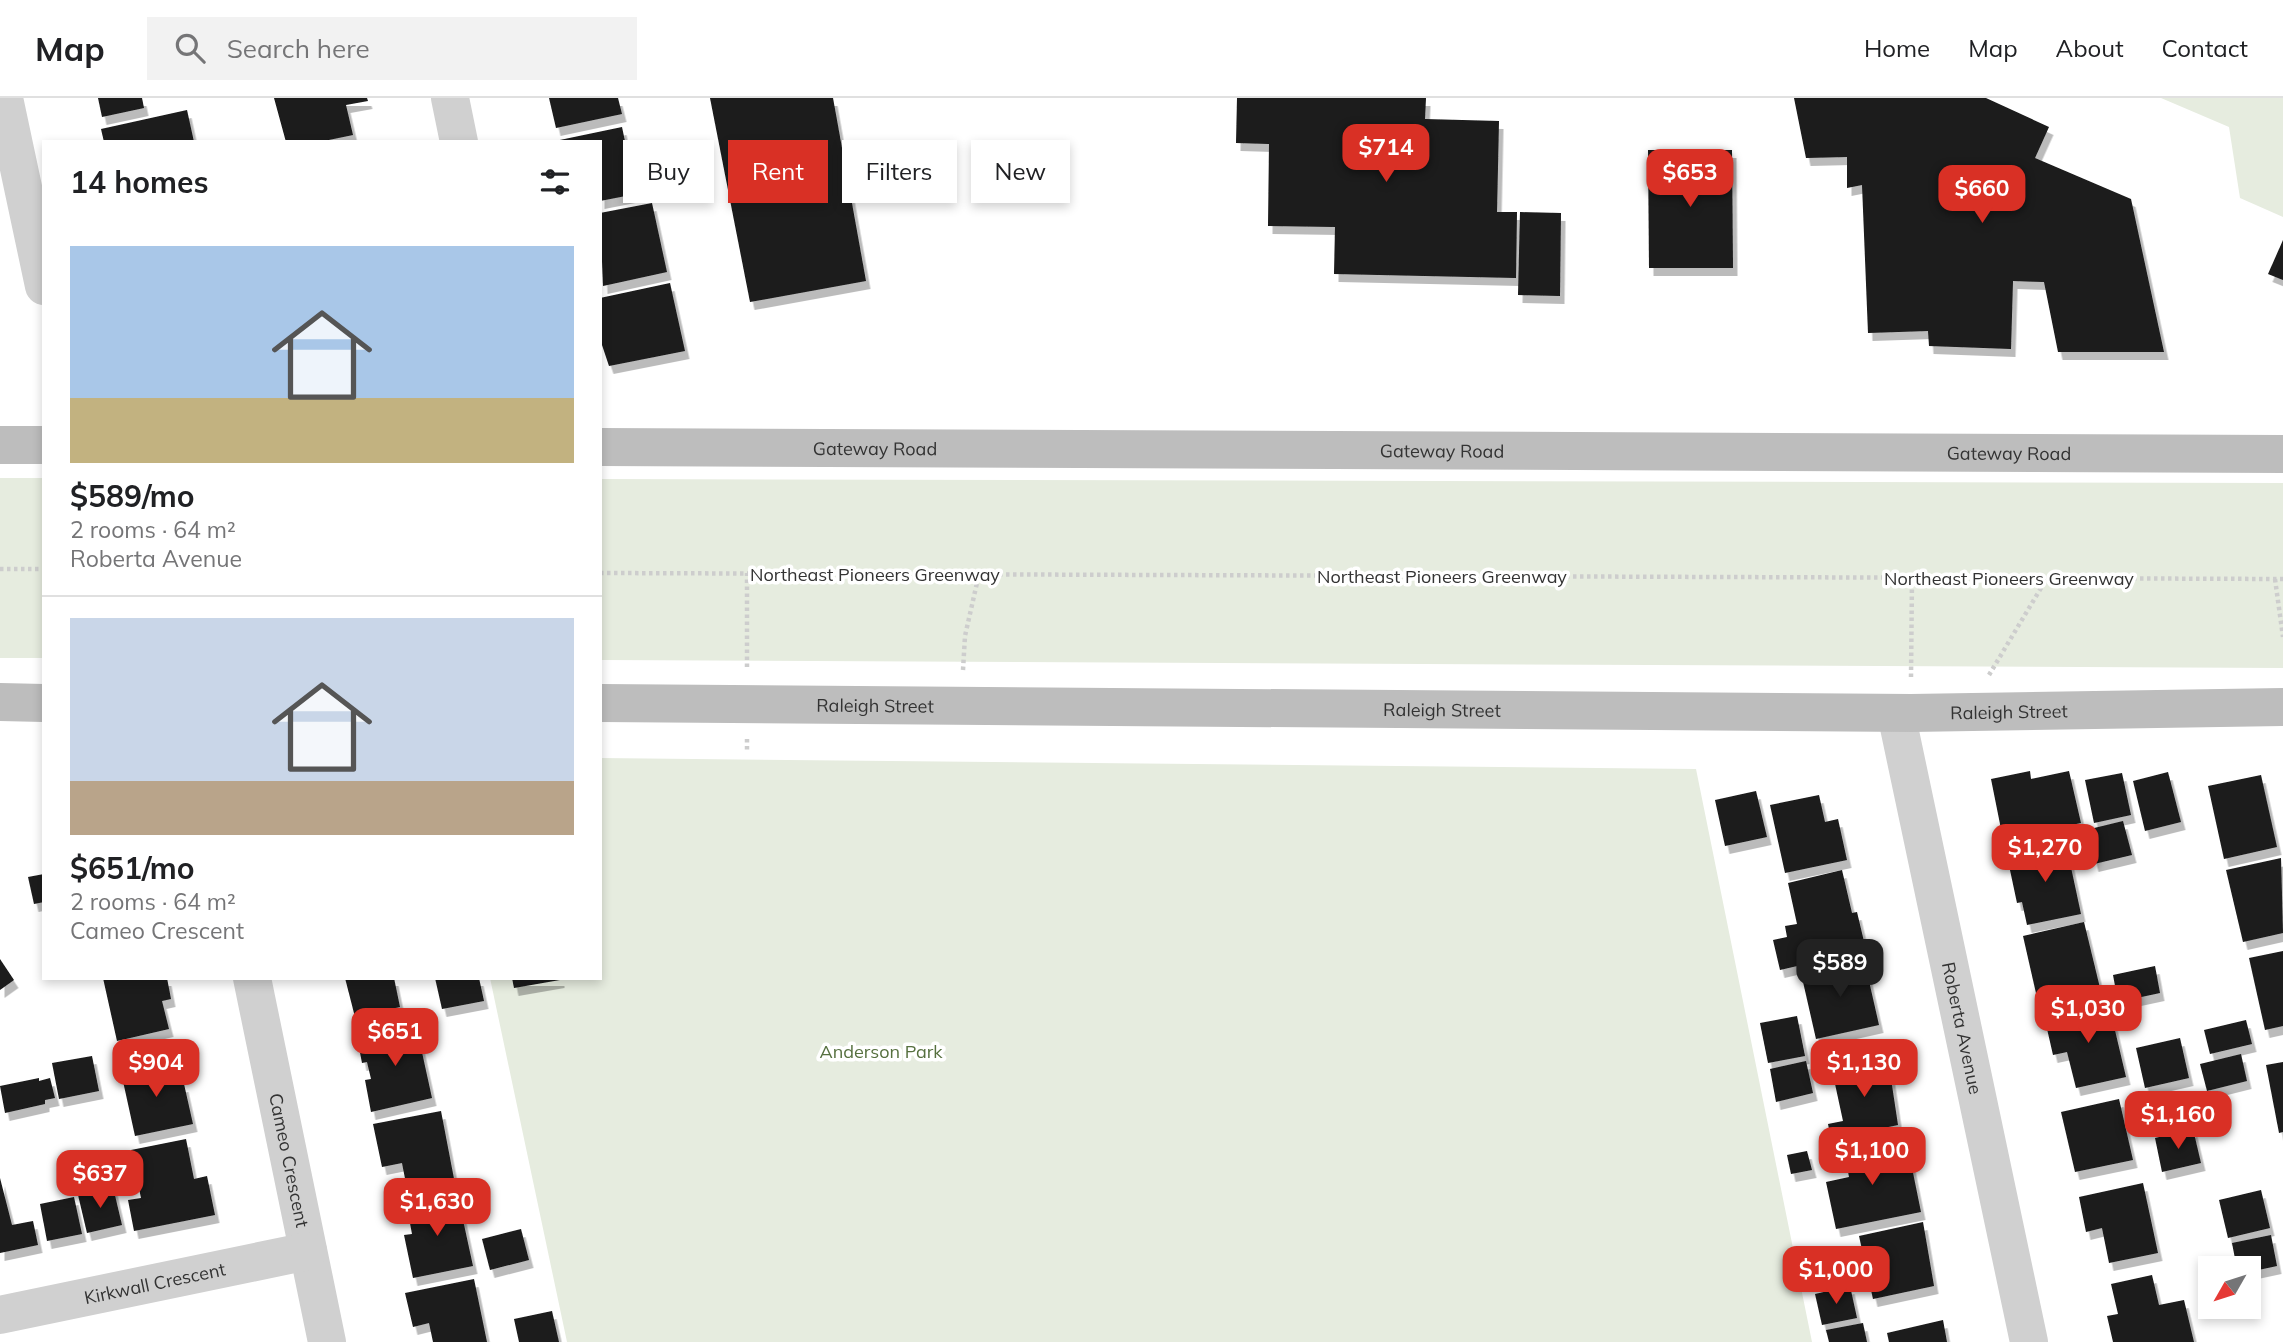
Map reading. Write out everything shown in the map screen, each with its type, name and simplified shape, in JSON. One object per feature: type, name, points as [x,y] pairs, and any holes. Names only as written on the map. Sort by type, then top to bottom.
[{"type":"street","points":[[4,98],[42,277]]},
{"type":"street","points":[[450,98],[459,140]]},
{"type":"street","points":[[0,445],[42,445]]},
{"type":"street","name":"Gateway Road","points":[[602,447],[2283,454]]},
{"type":"street","points":[[0,702],[42,703]]},
{"type":"street","name":"Raleigh Street","points":[[602,703],[1904,713],[2283,707]]},
{"type":"street","name":"Roberta Avenue","points":[[1904,713],[2029,1342]]},
{"type":"street","name":"Cameo Crescent","points":[[252,980],[327,1342]]},
{"type":"street","name":"Kirkwall Crescent","points":[[0,1315],[308,1251]]},
{"type":"path","points":[[0,569],[42,569]]},
{"type":"path","name":"Northeast Pioneers Greenway","points":[[602,573],[2283,579]]},
{"type":"path","points":[[747,573],[747,704]]},
{"type":"path","points":[[960,705],[965,636],[979,574]]},
{"type":"path","points":[[1904,713],[1912,578]]},
{"type":"path","points":[[1967,712],[2047,578]]},
{"type":"path","points":[[2275,579],[2283,637]]},
{"type":"green space","points":[[2161,98],[2283,98],[2283,217],[2240,198],[2229,127]]},
{"type":"green space","points":[[0,478],[42,478],[42,658],[0,658]]},
{"type":"green space","points":[[602,479],[2283,483],[2283,668],[602,660]]},
{"type":"green space","name":"Anderson Park","points":[[602,758],[1696,769],[1812,1342],[567,1342],[490,980],[602,980]]},
{"type":"building","points":[[98,98],[142,98],[144,108],[102,117]]},
{"type":"building","points":[[274,98],[367,98],[368,101],[346,105],[353,135],[329,140],[285,140]]},
{"type":"building","points":[[549,98],[618,98],[622,114],[556,128]]},
{"type":"building","points":[[710,98],[833,98],[842,148],[842,203],[852,203],[866,281],[750,302],[731,203],[828,203],[828,140],[728,140],[728,190]]},
{"type":"building","points":[[1237,98],[1426,98],[1425,119],[1499,121],[1497,212],[1517,212],[1516,278],[1334,274],[1335,227],[1268,226],[1269,144],[1236,143]]},
{"type":"building","points":[[1794,98],[1986,98],[2049,127],[2035,158],[2131,199],[2164,352],[2058,352],[2044,282],[2013,281],[2011,349],[1929,346],[1928,331],[1868,333],[1862,185],[1847,188],[1847,157],[1806,158]]},
{"type":"building","points":[[187,110],[194,140],[104,140],[101,129]]},
{"type":"building","points":[[622,127],[625,140],[623,197],[602,201],[602,140],[560,140]]},
{"type":"building","points":[[1648,150],[1732,150],[1733,268],[1649,268]]},
{"type":"building","points":[[652,203],[667,272],[603,286],[602,213]]},
{"type":"building","points":[[1520,212],[1561,213],[1560,296],[1518,295]]},
{"type":"building","points":[[2283,240],[2283,280],[2268,274]]},
{"type":"building","points":[[670,283],[685,351],[609,366],[602,345],[602,298]]},
{"type":"building","points":[[2030,771],[2031,779],[2069,771],[2081,823],[2003,839],[1991,779]]},
{"type":"building","points":[[2168,772],[2181,822],[2145,831],[2133,781]]},
{"type":"building","points":[[2122,773],[2131,815],[2094,823],[2085,780]]},
{"type":"building","points":[[2261,775],[2277,847],[2224,859],[2208,786]]},
{"type":"building","points":[[1756,791],[1767,837],[1725,846],[1715,800]]},
{"type":"building","points":[[1819,795],[1825,822],[1838,819],[1847,860],[1785,873],[1770,805]]},
{"type":"building","points":[[2123,821],[2132,855],[2094,864],[2086,830]]},
{"type":"building","points":[[2066,844],[2081,914],[2027,925],[2022,902],[2017,903],[2007,856]]},
{"type":"building","points":[[2281,858],[2283,933],[2243,942],[2226,870]]},
{"type":"building","points":[[1842,870],[1852,913],[1857,912],[1866,950],[1780,970],[1773,940],[1787,937],[1785,926],[1797,924],[1788,883]]},
{"type":"building","points":[[42,874],[42,902],[34,904],[28,877]]},
{"type":"building","points":[[2084,922],[2100,988],[2038,1002],[2023,936]]},
{"type":"building","points":[[2283,951],[2283,1026],[2265,1030],[2249,958]]},
{"type":"building","points":[[0,959],[14,980],[0,990]]},
{"type":"building","points":[[1864,959],[1879,1025],[1816,1039],[1801,973]]},
{"type":"building","points":[[2155,966],[2160,993],[2118,1002],[2113,975]]},
{"type":"building","points":[[103,980],[167,980],[171,999],[162,1001],[169,1029],[117,1041]]},
{"type":"building","points":[[346,980],[394,980],[400,1007],[355,1017]]},
{"type":"building","points":[[435,980],[479,980],[484,1001],[442,1009]]},
{"type":"building","points":[[512,980],[560,980],[514,988]]},
{"type":"building","points":[[2109,1005],[2126,1077],[2076,1088],[2067,1052],[2053,1055],[2045,1020]]},
{"type":"building","points":[[1797,1016],[1805,1056],[1768,1063],[1760,1023]]},
{"type":"building","points":[[2246,1020],[2252,1044],[2210,1054],[2204,1030]]},
{"type":"building","points":[[416,1025],[432,1098],[371,1112],[365,1080],[371,1079],[367,1062],[362,1063],[357,1037]]},
{"type":"building","points":[[2180,1038],[2189,1078],[2145,1088],[2136,1048]]},
{"type":"building","points":[[2241,1054],[2247,1081],[2207,1091],[2200,1064]]},
{"type":"building","points":[[92,1056],[99,1091],[59,1099],[52,1063]]},
{"type":"building","points":[[1888,1059],[1898,1125],[1831,1139],[1828,1124],[1843,1121],[1832,1070]]},
{"type":"building","points":[[173,1061],[178,1085],[184,1084],[193,1124],[135,1136],[121,1072]]},
{"type":"building","points":[[1806,1061],[1813,1093],[1776,1102],[1770,1069]]},
{"type":"building","points":[[2283,1062],[2283,1132],[2279,1133],[2266,1065]]},
{"type":"building","points":[[39,1078],[39,1081],[50,1078],[55,1098],[45,1100],[45,1104],[5,1113],[0,1086]]},
{"type":"building","points":[[2119,1099],[2133,1160],[2075,1172],[2061,1112]]},
{"type":"building","points":[[441,1111],[455,1184],[408,1194],[402,1163],[382,1167],[373,1124]]},
{"type":"building","points":[[2193,1129],[2201,1163],[2162,1172],[2155,1138]]},
{"type":"building","points":[[1886,1137],[1892,1167],[1911,1163],[1921,1212],[1836,1229],[1826,1182],[1849,1177],[1843,1146]]},
{"type":"building","points":[[186,1139],[194,1179],[207,1176],[215,1215],[134,1231],[128,1200],[141,1198],[131,1150]]},
{"type":"building","points":[[1807,1151],[1812,1170],[1791,1174],[1787,1155]]},
{"type":"building","points":[[0,1178],[12,1225],[33,1221],[38,1245],[0,1253]]},
{"type":"building","points":[[2143,1183],[2158,1253],[2109,1263],[2102,1228],[2086,1232],[2079,1197]]},
{"type":"building","points":[[113,1187],[122,1225],[87,1233],[78,1195]]},
{"type":"building","points":[[2261,1190],[2270,1228],[2228,1238],[2219,1200]]},
{"type":"building","points":[[74,1197],[82,1234],[47,1241],[40,1204]]},
{"type":"building","points":[[458,1197],[473,1266],[413,1278],[404,1235],[412,1234],[407,1207]]},
{"type":"building","points":[[1923,1222],[1934,1286],[1873,1299],[1859,1236]]},
{"type":"building","points":[[521,1229],[529,1260],[490,1270],[482,1239]]},
{"type":"building","points":[[2271,1235],[2277,1266],[2261,1269],[2261,1256],[2234,1256],[2232,1243]]},
{"type":"building","points":[[2152,1275],[2159,1305],[2184,1300],[2194,1342],[2113,1342],[2107,1316],[2118,1314],[2111,1284]]},
{"type":"building","points":[[474,1279],[487,1342],[433,1342],[429,1323],[413,1327],[405,1293]]},
{"type":"building","points":[[1850,1286],[1857,1318],[1822,1325],[1815,1294]]},
{"type":"building","points":[[552,1311],[559,1342],[519,1342],[514,1319]]},
{"type":"building","points":[[1943,1320],[1947,1342],[1889,1342],[1887,1333]]},
{"type":"building","points":[[1863,1323],[1867,1342],[1829,1342],[1826,1330]]}]
